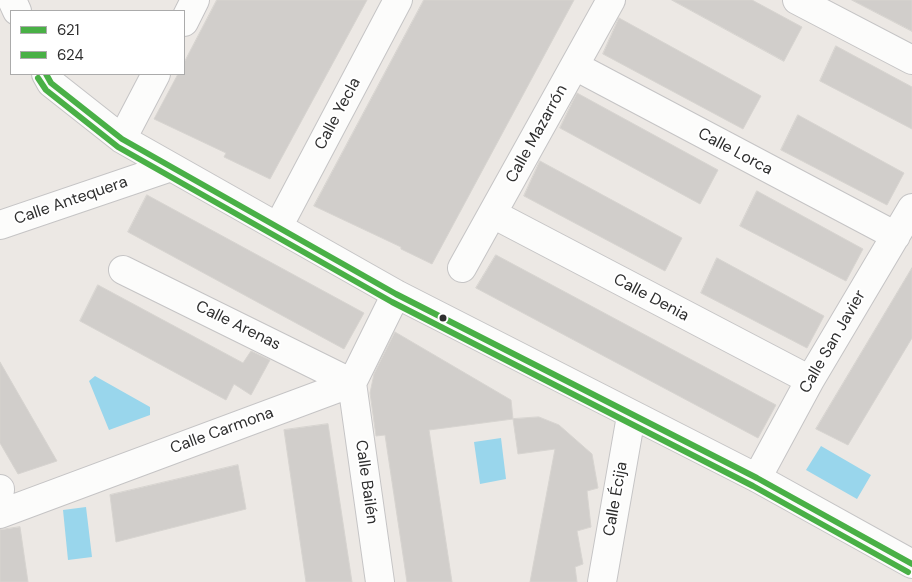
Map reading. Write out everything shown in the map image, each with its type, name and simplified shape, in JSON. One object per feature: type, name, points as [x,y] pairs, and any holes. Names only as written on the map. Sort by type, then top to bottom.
[{"type":"street","points":[[185,20],[195,0]]},
{"type":"street","name":"Calle Yecla","points":[[278,228],[398,0]]},
{"type":"street","name":"Calle Mazarrón","points":[[462,268],[611,0]]},
{"type":"street","points":[[797,0],[912,60]]},
{"type":"street","name":"Calle Lorca","points":[[575,66],[896,236]]},
{"type":"street","points":[[47,75],[51,83],[122,139],[278,228],[396,294],[631,416],[757,478],[912,564]]},
{"type":"street","points":[[122,139],[155,75]]},
{"type":"street","name":"Calle Antequera","points":[[0,225],[171,167]]},
{"type":"street","name":"Calle San Javier","points":[[757,478],[810,380],[912,208]]},
{"type":"street","name":"Calle Denia","points":[[493,214],[810,380]]},
{"type":"street","name":"Calle Arenas","points":[[123,270],[352,383]]},
{"type":"street","points":[[352,383],[396,294]]},
{"type":"street","name":"Calle Carmona","points":[[0,514],[352,383]]},
{"type":"street","name":"Calle Bailén","points":[[352,383],[380,582]]},
{"type":"street","name":"Calle Écija","points":[[602,582],[631,416]]},
{"type":"water","points":[[95,376],[150,407],[150,415],[109,430],[89,381]]},
{"type":"water","points":[[501,438],[506,479],[480,484],[474,442]]},
{"type":"water","points":[[821,446],[871,475],[857,499],[806,470]]},
{"type":"water","points":[[86,507],[92,557],[68,560],[63,510]]},
{"type":"building","points":[[217,0],[367,0],[270,179],[224,157],[226,153],[154,119],[177,75],[185,75],[185,61]]},
{"type":"building","points":[[424,0],[574,0],[432,264],[401,249],[401,247],[314,206]]},
{"type":"building","points":[[672,0],[752,0],[802,27],[784,61]]},
{"type":"building","points":[[852,0],[912,0],[912,31]]},
{"type":"building","points":[[619,18],[761,96],[743,129],[603,54]]},
{"type":"building","points":[[836,46],[912,87],[912,129],[820,81]]},
{"type":"building","points":[[577,93],[718,170],[700,204],[560,128]]},
{"type":"building","points":[[798,115],[904,173],[887,205],[781,150]]},
{"type":"building","points":[[540,161],[682,238],[665,271],[524,196]]},
{"type":"building","points":[[757,191],[863,249],[846,281],[740,226]]},
{"type":"building","points":[[147,195],[364,313],[344,349],[128,232]]},
{"type":"building","points":[[496,255],[776,405],[758,438],[476,288]]},
{"type":"building","points":[[717,258],[824,316],[807,348],[701,293]]},
{"type":"building","points":[[912,268],[912,338],[848,445],[816,429]]},
{"type":"building","points":[[98,285],[243,363],[251,351],[270,360],[251,395],[234,384],[226,400],[80,321]]},
{"type":"building","points":[[395,332],[511,400],[513,419],[429,430],[452,582],[407,582],[385,435],[376,436],[370,393],[374,374]]},
{"type":"building","points":[[0,362],[57,461],[18,474],[0,443]]},
{"type":"building","points":[[539,417],[559,425],[592,454],[598,488],[587,491],[591,527],[577,531],[583,564],[575,567],[577,582],[530,582],[555,449],[518,454],[513,419]]},
{"type":"building","points":[[328,424],[352,582],[306,582],[284,430]]},
{"type":"building","points":[[238,465],[246,509],[116,542],[110,495]]},
{"type":"building","points":[[20,527],[28,582],[0,582],[0,530]]},
{"type":"transit line","name":"621","points":[[47,75],[51,83],[122,139],[396,294],[757,478],[912,564]]},
{"type":"transit line","name":"624","points":[[38,78],[46,90],[118,147],[392,302],[753,486],[908,572]]}]
